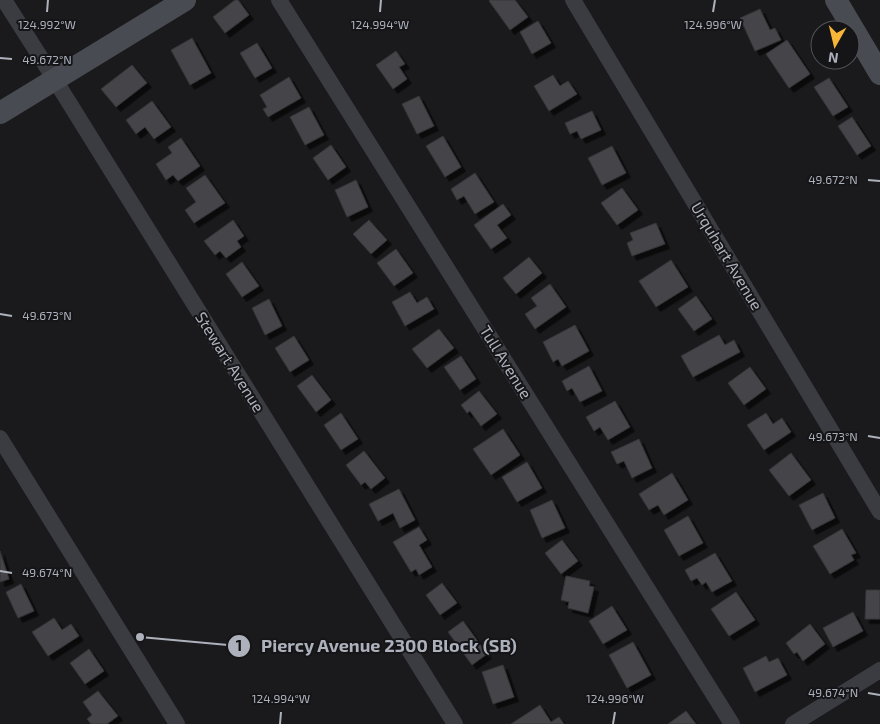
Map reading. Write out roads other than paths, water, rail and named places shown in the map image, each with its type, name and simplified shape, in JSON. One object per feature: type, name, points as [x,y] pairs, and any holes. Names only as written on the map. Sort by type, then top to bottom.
[{"type":"street","name":"Stewart Avenue","points":[[4,0],[454,724]]},
{"type":"street","points":[[0,113],[185,0]]},
{"type":"street","name":"Tull Avenue","points":[[279,0],[732,724]]},
{"type":"street","name":"Urquhart Avenue","points":[[573,0],[880,512]]},
{"type":"street","points":[[836,0],[880,74]]},
{"type":"street","points":[[0,438],[177,724]]},
{"type":"street","points":[[793,724],[880,670]]},
{"type":"place","name":"Piercy Avenue 2300 Block (SB)","points":[[140,637]]}]
